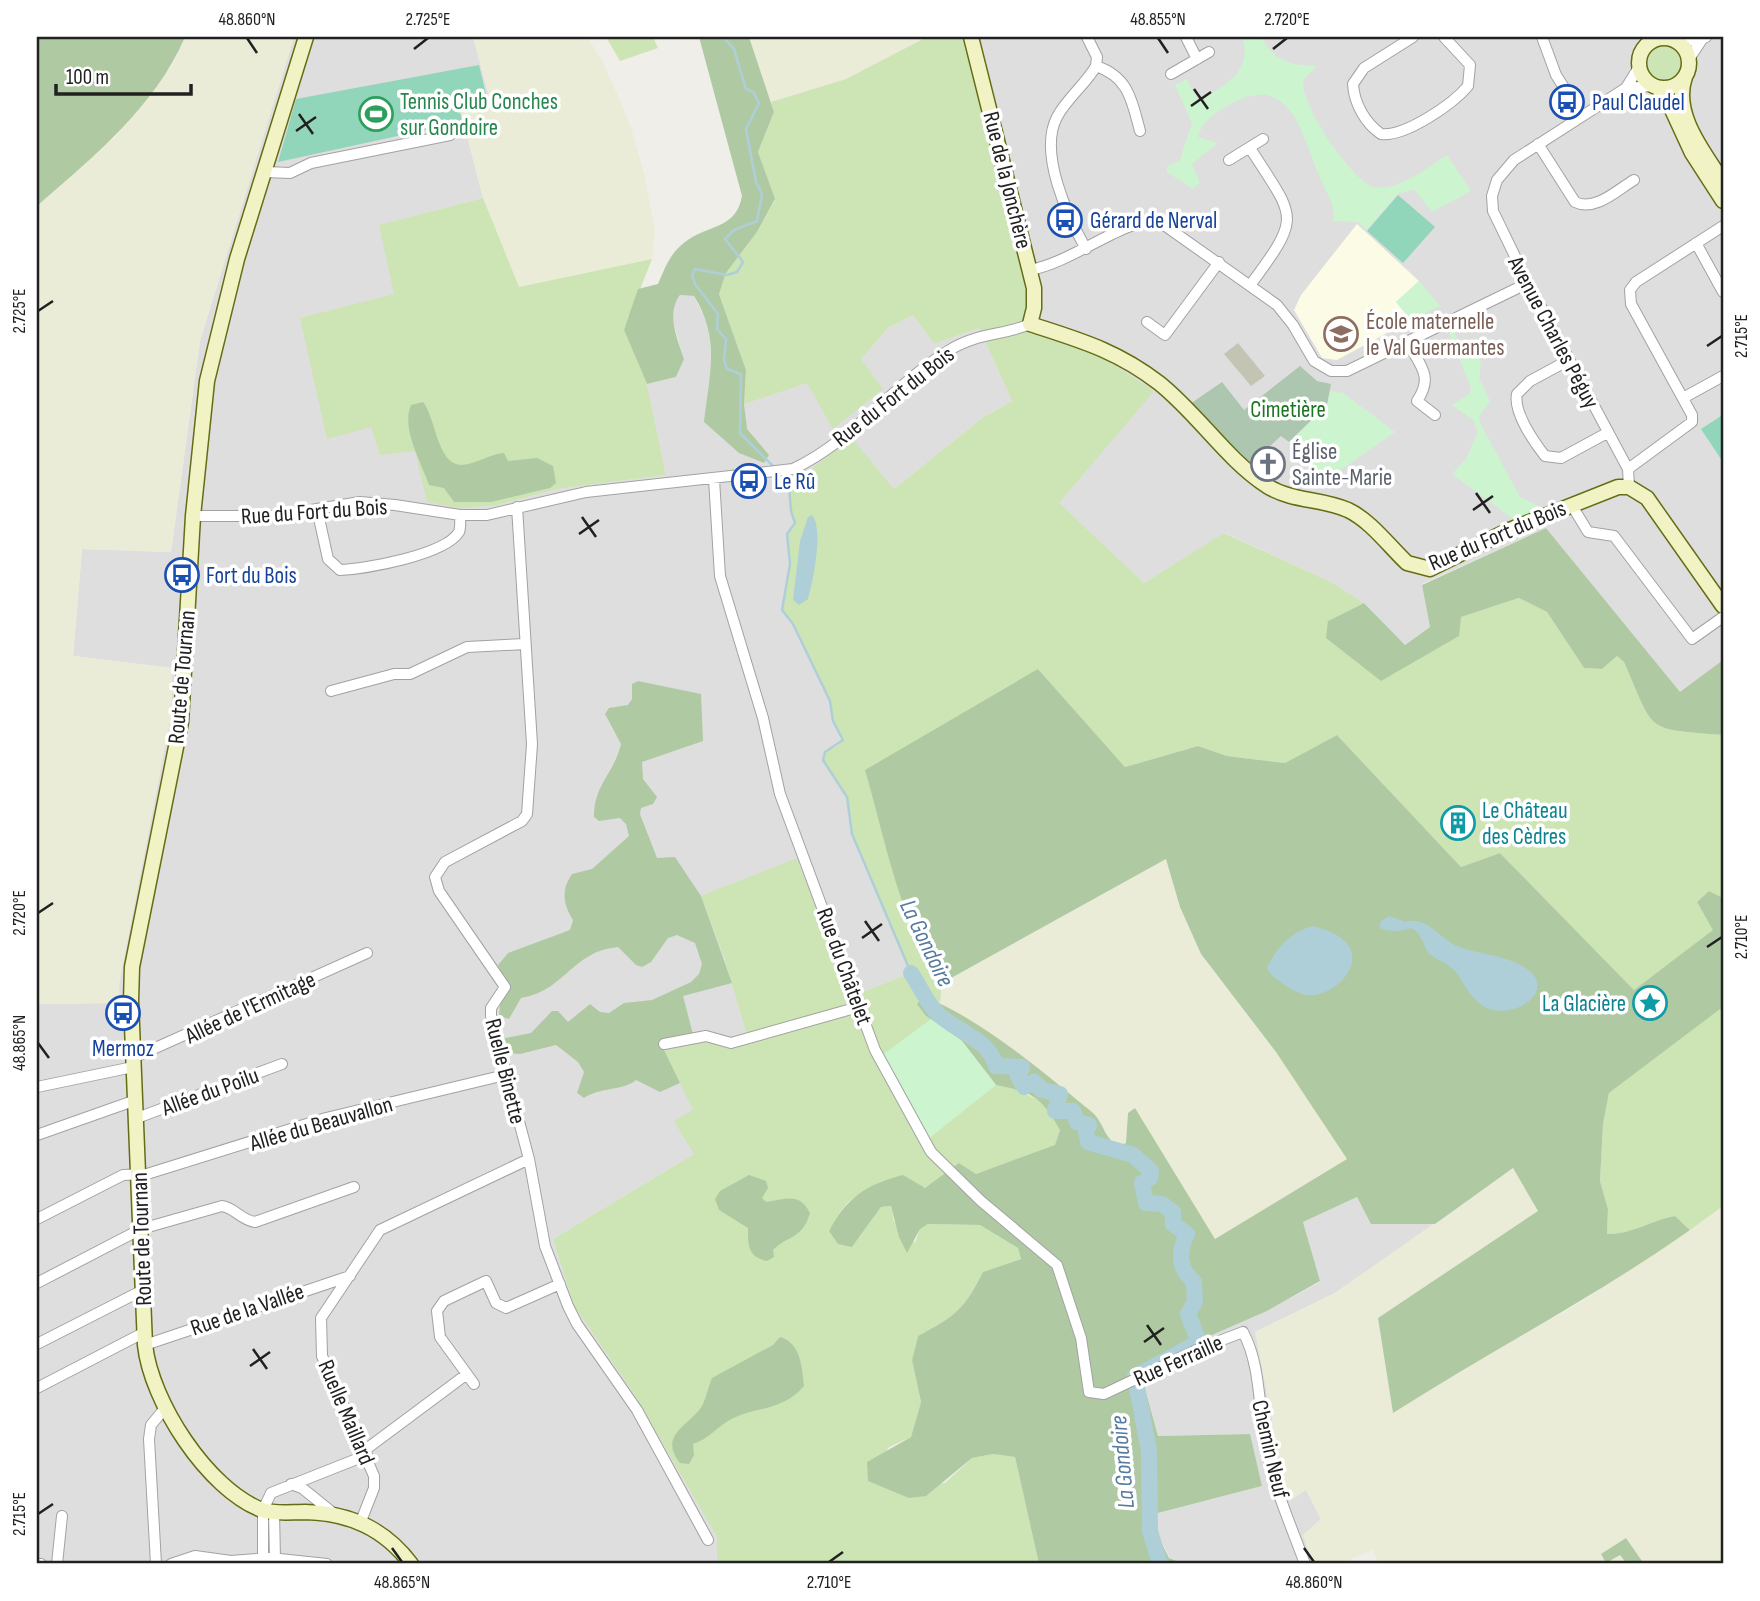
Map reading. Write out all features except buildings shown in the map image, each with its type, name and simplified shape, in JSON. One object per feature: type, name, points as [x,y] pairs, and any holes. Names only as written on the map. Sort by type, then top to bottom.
[{"type":"main road","name":"Route de Tournan","points":[[268,1511],[237,1496],[214,1476],[187,1442],[151,1378],[145,1338],[133,1062],[132,967],[181,722],[193,516],[207,381],[215,343],[306,37]]},
{"type":"main road","name":"Rue de la Jonchère","points":[[971,37],[1030,270],[1034,308],[1030,324]]},
{"type":"main road","points":[[1633,37],[1646,81],[1668,101],[1692,153],[1723,201]]},
{"type":"main road","points":[[1639,61],[1653,38],[1679,43],[1689,59],[1680,100],[1700,146],[1723,183]]},
{"type":"main road","points":[[1655,87],[1674,87],[1685,77]]},
{"type":"main road","name":"Rue du Fort du Bois","points":[[1030,324],[1097,344],[1124,360],[1159,383],[1253,476],[1287,497],[1331,505],[1360,517],[1407,563],[1416,568],[1430,569],[1571,504],[1618,486],[1629,487]]},
{"type":"main road","points":[[1629,487],[1647,498],[1723,606]]},
{"type":"main road","points":[[268,1511],[333,1513],[361,1521],[399,1548],[411,1564]]},
{"type":"street","points":[[1086,250],[1069,219],[1050,141],[1058,115],[1096,66],[1097,57],[1087,37]]},
{"type":"street","points":[[1186,37],[1197,59]]},
{"type":"street","points":[[1413,37],[1364,68],[1353,84],[1354,98],[1361,111],[1381,134],[1393,135],[1405,130],[1468,86],[1470,65],[1444,37]]},
{"type":"street","points":[[1542,37],[1556,75],[1582,116]]},
{"type":"street","points":[[1679,43],[1705,37]]},
{"type":"street","points":[[1689,59],[1705,37]]},
{"type":"street","points":[[1171,74],[1209,52]]},
{"type":"street","name":"Avenue Charles Péguy","points":[[1626,88],[1639,61]]},
{"type":"street","points":[[1096,66],[1111,71],[1129,90],[1140,131]]},
{"type":"street","name":"Avenue Charles Péguy","points":[[1629,487],[1628,469],[1528,283],[1493,211],[1492,196],[1497,180],[1507,167],[1538,145],[1626,88],[1655,87]]},
{"type":"street","points":[[266,172],[290,173],[311,163],[450,135]]},
{"type":"street","points":[[1229,160],[1263,139]]},
{"type":"street","points":[[1538,145],[1571,196],[1582,205],[1597,203],[1634,180]]},
{"type":"street","points":[[1250,148],[1284,202],[1288,221],[1283,240],[1251,285]]},
{"type":"street","points":[[1030,270],[1067,260],[1131,225],[1157,220],[1251,285],[1283,311],[1314,360],[1331,371],[1347,372],[1528,283]]},
{"type":"street","points":[[1628,469],[1692,422],[1683,398],[1631,304],[1629,293],[1636,282],[1723,226]]},
{"type":"street","points":[[1696,243],[1723,292]]},
{"type":"street","points":[[1147,322],[1165,335],[1219,262]]},
{"type":"street","name":"Rue du Fort du Bois","points":[[193,516],[274,516],[377,503],[460,515],[487,514],[586,492],[793,469],[810,461],[946,353],[981,335],[1030,324]]},
{"type":"street","points":[[1408,341],[1427,379],[1426,387],[1417,401],[1436,415]]},
{"type":"street","points":[[1569,360],[1530,381],[1517,394],[1517,407],[1537,446],[1545,456],[1561,458],[1607,433]]},
{"type":"street","points":[[1683,398],[1723,376]]},
{"type":"street","name":"Rue du Châtelet","points":[[714,479],[720,576],[763,718],[780,794],[862,1006],[880,1061],[931,1152],[981,1200],[1057,1265],[1081,1338],[1089,1392],[1104,1394]]},
{"type":"street","points":[[1571,504],[1588,532],[1614,536],[1692,639],[1723,617]]},
{"type":"street","name":"Ruelle Binette","points":[[517,507],[532,744],[527,814],[522,821],[445,862],[435,877],[439,891],[505,987],[491,1008],[491,1016],[528,1159],[545,1246],[560,1284],[577,1324],[637,1410],[708,1540]]},
{"type":"street","points":[[317,509],[328,559],[340,570],[369,569],[415,556],[454,537],[460,530],[460,515]]},
{"type":"street","points":[[331,691],[394,674],[410,674],[467,647],[524,644]]},
{"type":"street","name":"Allée de l'Ermitage","points":[[37,1087],[133,1062],[367,953]]},
{"type":"street","points":[[664,1044],[706,1036],[731,1042],[862,1006]]},
{"type":"street","name":"Allée du Poilu","points":[[137,1118],[282,1064]]},
{"type":"street","name":"Allée du Beauvallon","points":[[37,1219],[122,1175],[139,1174],[326,1118],[505,1075]]},
{"type":"street","points":[[37,1135],[136,1100]]},
{"type":"street","name":"Ruelle Maillard","points":[[361,1521],[374,1488],[374,1476],[366,1452],[322,1356],[321,1318],[380,1230],[528,1159]]},
{"type":"street","points":[[37,1283],[141,1229],[222,1206],[230,1207],[246,1221],[255,1222],[354,1187]]},
{"type":"street","name":"Rue de la Vallée","points":[[37,1388],[145,1338],[335,1278],[350,1276]]},
{"type":"street","points":[[474,1384],[440,1337],[437,1311],[444,1301],[486,1281],[496,1303],[506,1308],[560,1284]]},
{"type":"street","points":[[37,1344],[143,1290]]},
{"type":"street","name":"Rue Ferraille","points":[[1104,1394],[1243,1332]]},
{"type":"street","name":"Chemin Neuf","points":[[1243,1332],[1252,1355],[1269,1463],[1305,1564]]},
{"type":"street","points":[[270,1560],[268,1511],[271,1493],[366,1452],[467,1374]]},
{"type":"street","points":[[156,1564],[149,1439],[151,1425],[166,1408]]},
{"type":"street","points":[[290,1484],[302,1488],[333,1513]]},
{"type":"street","points":[[57,1564],[62,1516]]},
{"type":"street","points":[[171,1564],[195,1556],[231,1561],[270,1560],[327,1564]]},
{"type":"shaded area","points":[[185,37],[294,37],[200,341],[171,552],[82,549],[73,656],[172,668],[171,715],[119,984],[120,1003],[37,1004],[37,206],[100,147],[115,138],[173,64]]},
{"type":"shaded area","points":[[294,37],[473,37],[490,100],[460,108],[483,198],[380,225],[395,294],[300,319],[372,427],[415,450],[498,505],[557,489],[666,475],[647,384],[676,377],[684,359],[673,322],[673,305],[680,295],[694,296],[709,327],[712,376],[708,399],[861,359],[888,328],[913,315],[934,344],[979,328],[1012,401],[982,418],[894,489],[851,438],[805,474],[780,482],[789,486],[795,523],[782,611],[793,624],[830,701],[833,721],[843,740],[825,752],[823,760],[847,797],[852,834],[911,973],[852,996],[724,957],[749,1043],[693,1111],[694,1154],[553,1239],[574,1306],[632,1391],[717,1537],[717,1564],[37,1564],[37,1004],[119,1003],[119,984],[171,715],[172,668],[73,656],[82,549],[171,552],[200,341]]},
{"type":"shaded area","points":[[473,37],[587,37],[603,62],[630,124],[645,177],[655,232],[652,259],[519,287],[483,198],[460,108],[490,100]]},
{"type":"shaded area","points":[[749,37],[927,37],[846,79],[771,102]]},
{"type":"shaded area","points":[[966,37],[1723,37],[1723,660],[1680,693],[1546,528],[1422,584],[1430,627],[1405,645],[1364,603],[1331,582],[1225,533],[1144,583],[1058,503],[1153,391],[1093,351],[1027,332],[1030,308]]},
{"type":"shaded area","points":[[1357,224],[1419,281],[1396,302],[1411,320],[1337,360],[1322,358],[1294,310],[1301,295]]},
{"type":"shaded area","points":[[1238,343],[1265,376],[1251,386],[1224,354]]},
{"type":"shaded area","points":[[1166,859],[1180,907],[1201,954],[1276,1052],[1348,1159],[1215,1239],[1135,1109],[1126,1143],[1119,1146],[1111,1142],[1097,1117],[1027,1060],[940,1003],[942,983]]},
{"type":"shaded area","points":[[1513,1168],[1539,1211],[1378,1318],[1394,1412],[1498,1348],[1575,1306],[1723,1206],[1723,1564],[1379,1564],[1373,1550],[1338,1564],[1313,1564],[1303,1535],[1321,1519],[1306,1490],[1290,1501],[1286,1493],[1255,1332],[1335,1293]]},
{"type":"shaded area","points":[[1357,1197],[1372,1224],[1435,1224],[1335,1293],[1255,1332],[1306,1490],[1321,1519],[1303,1535],[1313,1564],[1185,1564],[1170,1558],[1155,1530],[1154,1514],[1262,1486],[1249,1434],[1158,1436],[1139,1367],[1267,1311],[1320,1282],[1303,1222]]},
{"type":"green space","points":[[37,37],[185,37],[157,86],[140,108],[101,149],[37,206]]},
{"type":"green space","points":[[606,37],[653,37],[658,48],[620,61]]},
{"type":"green space","points":[[699,37],[749,37],[774,112],[758,152],[775,199],[757,232],[726,273],[719,294],[746,370],[744,404],[747,429],[769,455],[764,463],[739,453],[704,422],[710,373],[710,343],[708,327],[694,296],[680,295],[674,310],[674,326],[684,359],[676,377],[647,384],[624,330],[638,289],[658,284],[675,251],[694,236],[727,221],[739,207],[742,196]]},
{"type":"green space","points":[[927,37],[966,37],[1028,273],[1030,308],[1027,332],[1093,351],[1154,391],[1059,503],[1144,583],[1224,533],[1331,582],[1364,603],[1328,621],[1381,681],[1461,617],[1519,598],[1547,612],[1584,668],[1602,669],[1617,656],[1624,662],[1648,715],[1656,723],[1679,731],[1723,735],[1723,898],[1709,891],[1697,902],[1714,930],[1634,990],[1500,853],[1461,867],[1337,735],[1285,763],[1227,756],[1198,746],[1125,767],[1038,669],[932,968],[942,983],[940,1003],[923,996],[926,1016],[962,1041],[996,1084],[1016,1089],[1046,1104],[1060,1130],[1055,1146],[976,1174],[959,1163],[924,1188],[907,1192],[859,1195],[840,1213],[829,1231],[852,1247],[881,1207],[891,1206],[894,1221],[915,1243],[920,1228],[928,1224],[980,1225],[1018,1248],[1021,1259],[983,1272],[957,1311],[918,1336],[912,1360],[921,1402],[911,1437],[889,1447],[868,1481],[891,1489],[945,1483],[972,1458],[993,1454],[1015,1457],[1039,1564],[717,1564],[717,1537],[632,1391],[574,1306],[553,1239],[694,1154],[674,1121],[693,1110],[664,1050],[703,1041],[730,1047],[749,1043],[724,957],[701,896],[797,858],[852,996],[911,973],[852,834],[847,797],[823,760],[825,752],[843,740],[833,721],[830,701],[793,624],[782,610],[790,564],[787,534],[795,523],[789,486],[779,482],[805,474],[851,437],[894,489],[982,418],[1012,401],[979,328],[934,344],[913,315],[888,328],[861,359],[883,389],[833,429],[807,383],[744,404],[746,370],[719,294],[726,273],[757,232],[775,200],[758,152],[774,112],[771,102],[846,79]]},
{"type":"green space","points":[[1242,37],[1261,37],[1272,52],[1284,61],[1317,66],[1304,79],[1308,104],[1340,156],[1364,182],[1374,187],[1393,186],[1447,155],[1471,191],[1432,212],[1414,189],[1398,194],[1366,230],[1358,222],[1333,221],[1330,200],[1300,127],[1280,101],[1266,95],[1249,96],[1227,106],[1206,122],[1198,137],[1218,143],[1192,164],[1200,183],[1193,189],[1167,172],[1167,167],[1180,160],[1192,123],[1175,85],[1186,79],[1198,100],[1218,90],[1240,68],[1245,49]]},
{"type":"green space","points":[[1664,44],[1672,45],[1678,50],[1683,56],[1683,72],[1678,78],[1672,83],[1664,84],[1656,83],[1650,78],[1645,72],[1644,64],[1645,56],[1650,50],[1656,45]]},
{"type":"green space","name":"Tennis Club Conches sur Gondoire","points":[[479,65],[487,98],[459,106],[462,122],[278,162],[296,99]]},
{"type":"green space","points":[[1398,195],[1435,227],[1403,263],[1367,231]]},
{"type":"green space","points":[[483,198],[519,287],[652,259],[624,330],[647,384],[666,475],[557,489],[498,505],[459,508],[427,502],[415,451],[380,455],[371,427],[327,439],[300,318],[394,294],[379,225]]},
{"type":"green space","points":[[1419,281],[1440,306],[1411,320],[1396,302]]},
{"type":"green space","points":[[1452,328],[1463,349],[1476,354],[1481,364],[1479,378],[1490,401],[1479,416],[1480,423],[1520,497],[1539,506],[1540,511],[1516,521],[1452,474],[1466,459],[1478,432],[1473,420],[1452,405],[1469,394],[1471,388],[1448,330]]},
{"type":"green space","name":"Cimetière","points":[[1300,366],[1317,381],[1331,384],[1327,405],[1289,442],[1281,436],[1251,463],[1190,404],[1222,382],[1244,410]]},
{"type":"green space","points":[[1330,391],[1343,393],[1395,432],[1325,481],[1289,442],[1327,406]]},
{"type":"green space","points":[[423,402],[442,449],[454,463],[467,464],[504,453],[508,461],[537,458],[553,466],[556,483],[550,488],[491,502],[454,502],[444,488],[429,485],[413,445],[408,424],[411,405]]},
{"type":"green space","points":[[1721,416],[1723,419],[1723,462],[1701,429]]},
{"type":"green space","points":[[1546,528],[1680,692],[1723,660],[1723,735],[1679,731],[1656,723],[1641,703],[1624,662],[1617,656],[1602,669],[1584,668],[1547,612],[1519,598],[1461,617],[1459,636],[1381,681],[1326,638],[1328,621],[1364,603],[1405,645],[1430,627],[1422,585]]},
{"type":"green space","points":[[1038,669],[1125,767],[1198,746],[1227,756],[1285,763],[1337,735],[1461,867],[1500,853],[1634,990],[1713,930],[1697,902],[1709,891],[1723,898],[1723,1010],[1720,1009],[1609,1093],[1603,1124],[1600,1181],[1608,1209],[1607,1234],[1625,1232],[1675,1216],[1690,1230],[1617,1278],[1393,1413],[1378,1318],[1538,1211],[1513,1168],[1435,1224],[1371,1224],[1357,1197],[1303,1222],[1320,1281],[1267,1311],[1139,1367],[1158,1436],[1250,1434],[1262,1486],[1154,1514],[1155,1530],[1169,1558],[1185,1564],[1039,1564],[1015,1457],[993,1454],[972,1458],[926,1496],[909,1498],[868,1481],[867,1462],[911,1437],[921,1402],[912,1360],[918,1336],[957,1311],[983,1272],[1021,1259],[1018,1248],[980,1225],[928,1224],[920,1229],[907,1253],[899,1237],[891,1206],[881,1207],[852,1247],[838,1244],[829,1231],[850,1201],[879,1183],[903,1175],[925,1188],[959,1163],[976,1174],[1055,1145],[1060,1130],[1048,1110],[1035,1098],[1019,1090],[996,1085],[962,1041],[926,1016],[917,1004],[923,996],[968,1019],[1033,1064],[1093,1113],[1110,1139],[1119,1146],[1126,1143],[1128,1113],[1135,1108],[1215,1239],[1347,1159],[1276,1052],[1201,954],[1180,907],[1166,859],[942,983],[927,959],[904,907],[865,770]]},
{"type":"green space","points":[[638,681],[701,694],[703,741],[642,762],[643,779],[657,797],[653,804],[641,808],[640,814],[657,858],[675,857],[701,896],[732,983],[683,996],[695,1042],[664,1050],[680,1083],[660,1092],[636,1080],[584,1098],[577,1093],[584,1072],[578,1062],[556,1045],[520,1054],[507,1053],[501,1039],[531,1033],[552,1011],[558,1011],[568,1022],[590,1004],[600,1012],[609,1013],[624,1003],[652,1000],[691,982],[699,974],[702,964],[695,943],[677,935],[668,938],[651,962],[642,967],[636,965],[618,947],[602,950],[579,963],[548,988],[521,998],[509,1019],[499,1016],[500,1004],[508,985],[498,965],[508,953],[570,930],[573,920],[565,897],[566,886],[572,874],[592,869],[629,836],[626,824],[620,818],[599,821],[594,817],[597,796],[621,744],[605,714],[609,708],[628,705],[632,699],[632,684]]},
{"type":"green space","points":[[1720,1008],[1723,1010],[1723,1206],[1690,1230],[1675,1216],[1625,1232],[1607,1234],[1608,1209],[1600,1181],[1603,1123],[1609,1093]]},
{"type":"green space","points":[[931,1019],[962,1041],[996,1085],[927,1140],[881,1056]]},
{"type":"green space","points":[[749,1175],[766,1181],[768,1188],[762,1198],[766,1202],[792,1198],[802,1202],[810,1213],[803,1228],[773,1250],[774,1257],[767,1261],[756,1257],[750,1250],[748,1228],[719,1210],[715,1199],[720,1191]]},
{"type":"green space","points":[[780,1337],[796,1350],[804,1386],[785,1401],[735,1417],[725,1423],[693,1444],[694,1455],[689,1464],[680,1463],[674,1454],[673,1439],[702,1406],[712,1378],[773,1345]]},
{"type":"green space","points":[[1626,1538],[1644,1564],[1627,1564],[1620,1555],[1606,1563],[1601,1554]]},
{"type":"water","points":[[812,515],[817,532],[815,568],[808,599],[799,605],[793,600],[800,541],[808,517]]},
{"type":"water","points":[[1389,916],[1405,922],[1418,921],[1458,947],[1519,964],[1535,978],[1537,987],[1534,995],[1528,1002],[1507,1010],[1485,1007],[1471,995],[1452,968],[1428,953],[1417,932],[1408,928],[1390,931],[1380,928],[1380,922]]},
{"type":"water","points":[[1312,926],[1335,934],[1348,945],[1352,956],[1350,968],[1343,979],[1320,994],[1307,995],[1285,985],[1271,975],[1267,968],[1285,942]]},
{"type":"waterway","name":"La Gondoire","points":[[723,37],[734,49],[746,89],[753,92],[759,103],[746,129],[756,182],[762,194],[757,221],[734,230],[725,239],[743,262],[737,272],[727,275],[695,269],[692,275],[695,284],[718,314],[717,329],[726,339],[724,360],[727,369],[741,374],[740,433],[773,466]]},
{"type":"waterway","name":"La Gondoire","points":[[779,482],[789,486],[795,523],[787,534],[790,564],[782,610],[793,624],[830,701],[833,721],[843,740],[825,752],[823,760],[847,797],[852,834],[911,973]]},
{"type":"waterway","name":"La Gondoire","points":[[911,973],[935,1011],[986,1048],[996,1066],[1022,1067],[1018,1076],[1024,1087],[1034,1082],[1042,1090],[1060,1094],[1055,1111],[1073,1111],[1077,1122],[1089,1125],[1086,1131],[1088,1142],[1133,1155],[1151,1171],[1150,1178],[1142,1183],[1146,1203],[1162,1204],[1173,1212],[1173,1224],[1187,1234],[1181,1260],[1185,1271],[1194,1282],[1195,1301],[1188,1314],[1199,1342],[1135,1377],[1149,1451],[1150,1531],[1160,1564]]},
{"type":"place","name":"Paul Claudel","points":[[1567,102]]},
{"type":"place","name":"Tennis Club Conches sur Gondoire","points":[[376,114]]},
{"type":"place","name":"Gérard de Nerval","points":[[1065,220]]},
{"type":"place","name":"École maternelle le Val Guermantes","points":[[1341,334]]},
{"type":"place","name":"Église Sainte-Marie","points":[[1268,464]]},
{"type":"place","name":"Le Rû","points":[[749,481]]},
{"type":"place","name":"Fort du Bois","points":[[182,575]]},
{"type":"place","name":"Le Château des Cèdres","points":[[1458,823]]},
{"type":"place","name":"La Glacière","points":[[1650,1003]]},
{"type":"place","name":"Mermoz","points":[[123,1013]]}]
